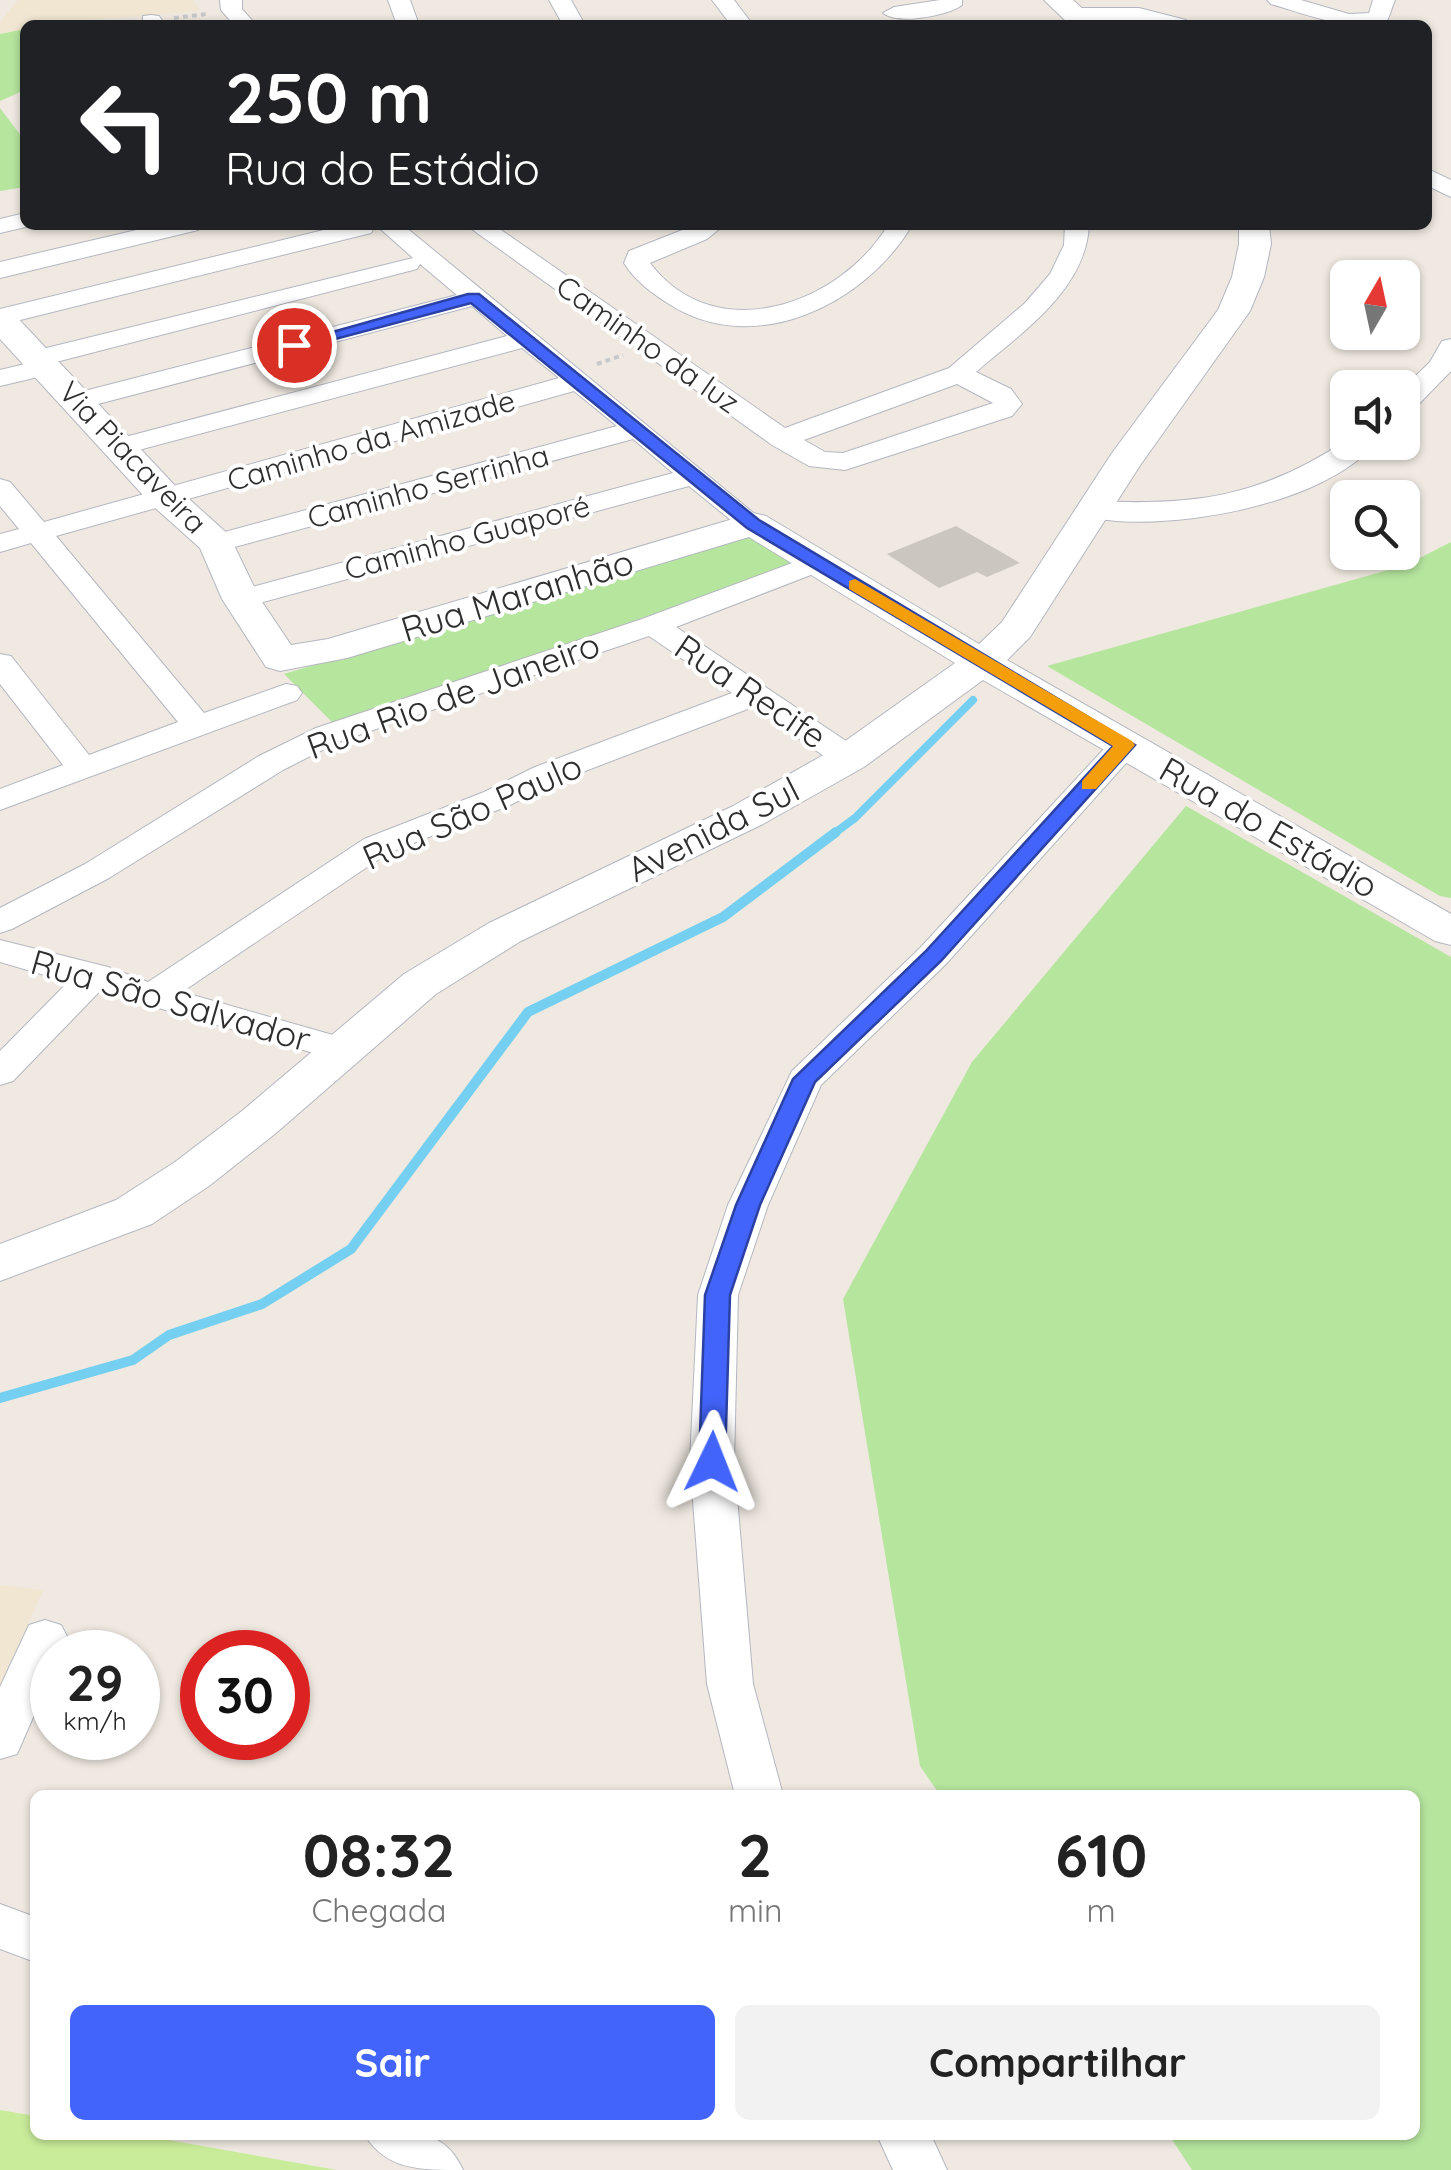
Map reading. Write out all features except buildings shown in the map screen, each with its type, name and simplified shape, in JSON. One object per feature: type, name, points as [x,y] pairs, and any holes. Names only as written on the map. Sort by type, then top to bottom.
[{"type":"street","points":[[723,0],[738,20]]},
{"type":"street","points":[[894,13],[954,4],[951,0]]},
{"type":"street","points":[[1278,0],[1348,20],[1380,9]]},
{"type":"street","points":[[1071,13],[1140,14],[1161,20]]},
{"type":"street","points":[[0,270],[168,230]]},
{"type":"street","points":[[0,318],[359,230]]},
{"type":"street","points":[[380,230],[474,298],[753,524]]},
{"type":"street","name":"Caminho da luz","points":[[485,230],[782,440],[819,460],[845,462],[1002,410],[1008,404],[1001,395],[958,374]]},
{"type":"street","points":[[704,230],[637,258],[640,270],[686,306],[736,320],[769,316],[850,282],[880,258],[897,230]]},
{"type":"street","points":[[782,440],[958,374],[1034,308],[1061,276],[1076,246],[1077,230]]},
{"type":"street","name":"Avenida Sul","points":[[0,1263],[134,1212],[246,1132],[420,984],[505,932],[748,815],[849,758],[984,662],[1016,629],[1169,398],[1234,311],[1248,277],[1254,230]]},
{"type":"street","points":[[0,378],[42,362],[408,264]]},
{"type":"street","points":[[79,401],[474,298]]},
{"type":"street","name":"Via Piacaveira","points":[[0,318],[166,498],[216,543],[240,599],[283,676]]},
{"type":"street","points":[[120,447],[524,338]]},
{"type":"street","points":[[1420,387],[1440,366],[1451,346]]},
{"type":"street","name":"Caminho da Amizade","points":[[0,543],[575,382]]},
{"type":"street","name":"Caminho Serrinha","points":[[216,543],[639,429]]},
{"type":"street","points":[[1094,510],[1163,514],[1243,504],[1278,493],[1337,460]]},
{"type":"street","name":"Caminho Guaporé","points":[[240,599],[693,476]]},
{"type":"street","points":[[0,488],[200,727]]},
{"type":"street","name":"Rua do Estádio","points":[[753,524],[1125,745],[1431,912],[1451,932]]},
{"type":"street","name":"Rua Maranhão","points":[[283,676],[332,650],[753,524]]},
{"type":"street","name":"Rua Rio de Janeiro","points":[[0,922],[97,870],[271,763],[327,735],[653,625],[819,562]]},
{"type":"street","name":"Rua Recife","points":[[653,625],[849,758]]},
{"type":"street","points":[[0,662],[84,770]]},
{"type":"street","points":[[0,800],[200,727],[283,676],[327,735]]},
{"type":"street","name":"Rua São Paulo","points":[[154,996],[376,846],[548,774],[759,694]]},
{"type":"street","points":[[758,1790],[730,1684],[712,1462],[718,1295],[748,1205],[805,1079],[933,956],[1125,745]]},
{"type":"street","name":"Rua São Salvador","points":[[0,950],[341,1049]]},
{"type":"street","points":[[0,1073],[94,975]]},
{"type":"street","points":[[0,1740],[30,1673]]},
{"type":"street","points":[[0,1926],[30,1938]]},
{"type":"street","points":[[398,2140],[436,2170]]},
{"type":"street","points":[[906,2140],[920,2170]]},
{"type":"path","points":[[175,20],[236,12]]},
{"type":"shaded area","points":[[18,0],[193,0],[200,11],[88,20],[20,20],[20,30],[0,34],[0,22]]},
{"type":"shaded area","points":[[0,1585],[43,1590],[0,1685]]},
{"type":"green space","points":[[20,30],[20,92],[0,101],[0,34]]},
{"type":"green space","points":[[0,108],[20,134],[20,188],[0,191]]},
{"type":"green space","points":[[755,533],[801,562],[336,726],[284,674]]},
{"type":"green space","points":[[1451,542],[1451,898],[1440,896],[1047,666],[1388,570],[1420,570],[1420,558]]},
{"type":"green space","points":[[1186,806],[1451,957],[1451,2170],[1192,2170],[1172,2140],[1420,2140],[1420,1790],[937,1790],[920,1766],[843,1299],[972,1062]]},
{"type":"green space","points":[[0,2110],[30,2115],[30,2140],[168,2140],[337,2170],[0,2170]]},
{"type":"waterway","points":[[833,834],[855,818],[973,700]]},
{"type":"waterway","points":[[833,834],[836,832]]},
{"type":"waterway","points":[[0,1398],[133,1360],[169,1335],[262,1304],[351,1249],[528,1012],[723,917],[833,834]]},
{"type":"slow traffic","points":[[855,585],[1125,745],[1089,785]]},
{"type":"route","points":[[294,345],[474,298],[753,524],[1125,745],[933,956],[805,1079],[748,1205],[718,1295],[712,1462]]}]
